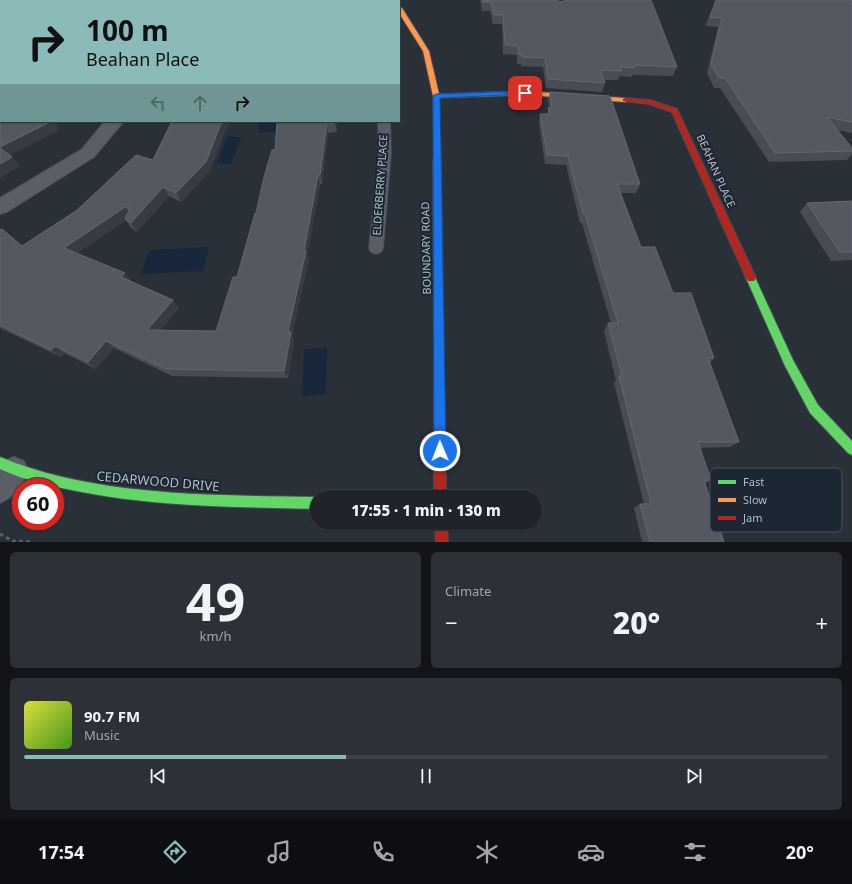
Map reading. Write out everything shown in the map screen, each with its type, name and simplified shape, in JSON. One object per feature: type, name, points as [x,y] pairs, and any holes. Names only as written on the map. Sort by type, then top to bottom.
[{"type":"street","name":"BOUNDARY ROAD","points":[[400,9],[426,51],[436,96],[440,490]]},
{"type":"street","name":"BEAHAN PLACE","points":[[436,96],[525,93],[650,102],[675,111],[788,363],[814,409],[852,449]]},
{"type":"street","points":[[0,207],[88,153],[114,122]]},
{"type":"street","name":"CEDARWOOD DRIVE","points":[[5,474],[134,494],[206,499],[310,503]]},
{"type":"street","points":[[441,530],[442,542]]},
{"type":"lane","name":"ELDERBERRY PLACE","points":[[376,248],[385,152],[384,122]]},
{"type":"path","points":[[0,534],[13,541],[33,542]]},
{"type":"water","points":[[259,122],[293,122],[293,129],[259,133]]},
{"type":"water","points":[[227,137],[241,137],[231,164],[217,163]]},
{"type":"water","points":[[209,247],[203,271],[141,274],[149,250]]},
{"type":"water","points":[[327,347],[326,394],[302,397],[304,349]]},
{"type":"building","points":[[483,0],[553,0],[564,2],[564,0],[651,0],[677,67],[634,65],[635,68],[621,67],[621,71],[600,70],[605,83],[548,79],[545,58],[523,57],[522,55],[519,55],[518,46],[505,45],[503,15],[494,15],[491,2],[483,2]]},
{"type":"building","points":[[716,0],[852,0],[852,122],[827,117],[852,148],[852,151],[775,153],[725,78],[719,78],[711,64],[722,18],[710,17]]},
{"type":"building","points":[[550,92],[610,96],[640,184],[617,184],[641,247],[655,247],[673,293],[691,293],[714,358],[708,358],[739,442],[698,442],[710,477],[710,480],[704,480],[710,499],[710,532],[721,532],[724,542],[650,542],[640,504],[651,504],[619,376],[622,376],[608,323],[618,323],[585,214],[583,214],[568,156],[547,155],[540,114],[550,114],[548,108],[552,108]]},
{"type":"building","points":[[0,122],[50,122],[0,147]]},
{"type":"building","points":[[172,122],[222,122],[206,162],[176,193],[163,187],[131,223],[125,219],[130,208],[125,207],[64,248],[125,273],[121,277],[173,300],[147,330],[216,331],[233,277],[237,277],[256,213],[272,150],[275,150],[277,122],[335,122],[327,123],[320,175],[318,175],[304,251],[306,251],[288,332],[291,332],[284,371],[166,369],[106,341],[88,362],[55,346],[51,350],[0,325],[0,230],[2,229],[22,246],[76,211],[136,155],[153,160]]},
{"type":"building","points":[[0,148],[12,157],[0,164]]},
{"type":"building","points":[[852,201],[852,252],[840,252],[807,203]]},
{"type":"traffic: fast","points":[[437,159],[439,358]]},
{"type":"traffic: fast","points":[[751,278],[789,363],[814,409],[852,449]]},
{"type":"traffic: fast","points":[[0,463],[24,473],[66,483],[128,494],[223,501],[310,503]]},
{"type":"traffic: slow","points":[[400,10],[426,51],[436,96],[437,159]]},
{"type":"traffic: slow","points":[[436,96],[525,93],[625,100]]},
{"type":"traffic: jam","points":[[625,100],[650,102],[675,111],[751,278]]},
{"type":"traffic: jam","points":[[439,358],[440,490]]},
{"type":"traffic: jam","points":[[441,530],[442,542]]},
{"type":"route","points":[[440,451],[436,96],[525,93]]}]
